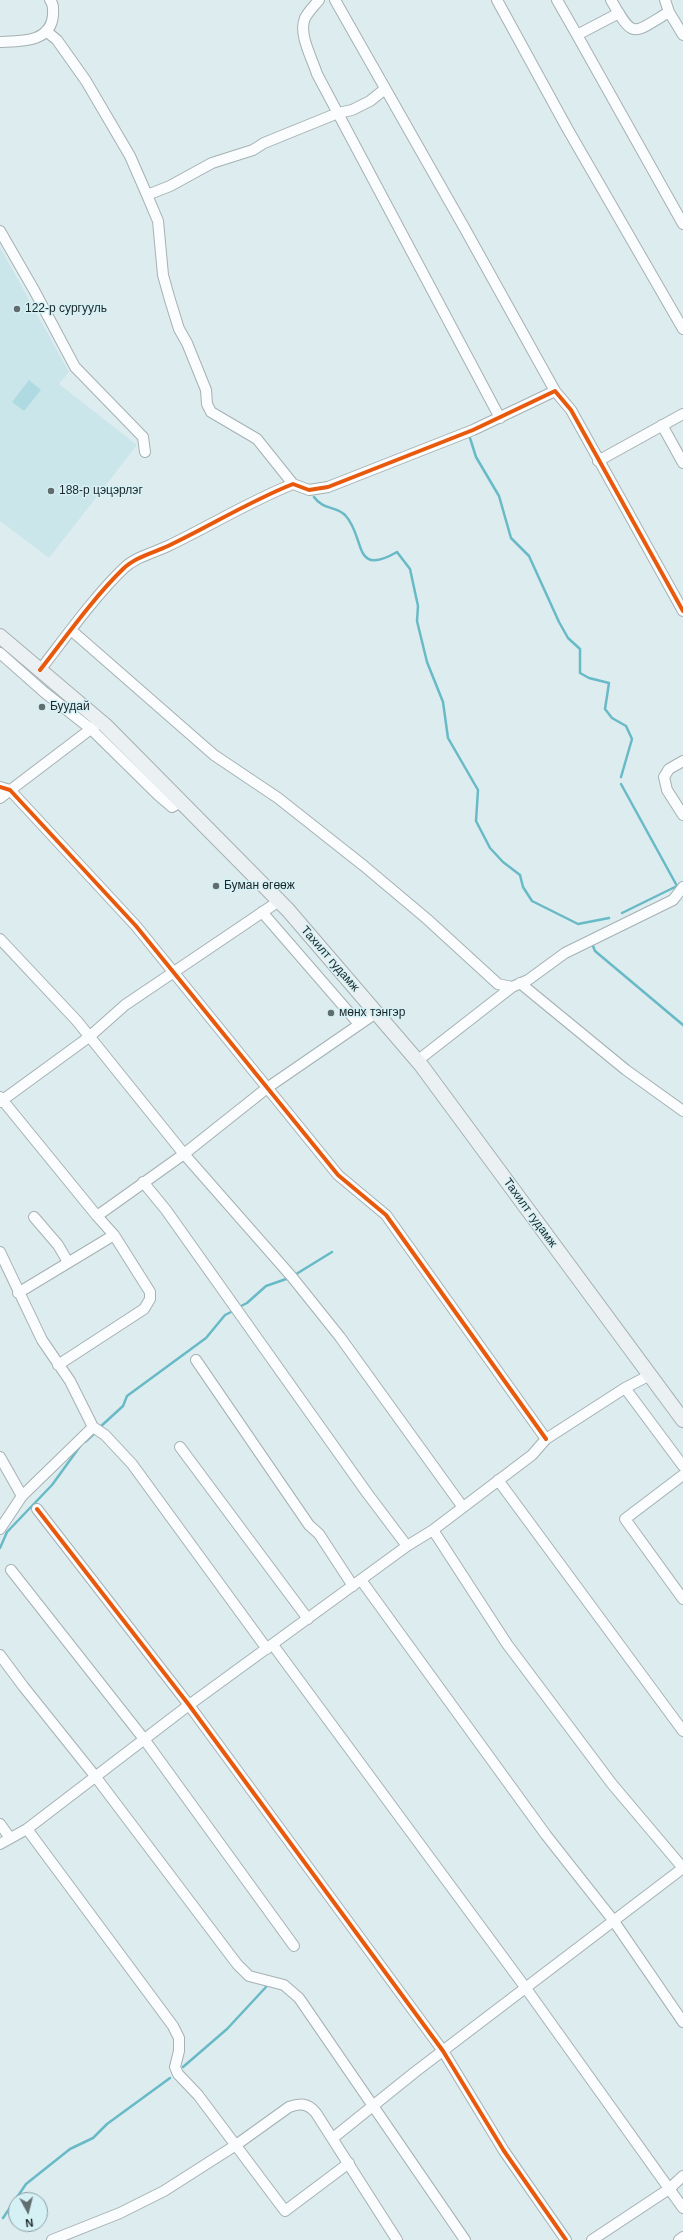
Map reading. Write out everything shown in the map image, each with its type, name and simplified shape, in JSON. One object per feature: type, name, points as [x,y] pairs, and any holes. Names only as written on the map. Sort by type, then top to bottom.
[{"type":"main road","name":"Тахилт гудамж","points":[[0,636],[40,670],[96,725],[181,802],[279,901],[417,1061],[683,1420]]},
{"type":"street","points":[[0,42],[31,40],[40,37],[52,21],[53,4],[50,0]]},
{"type":"street","points":[[319,0],[306,18],[304,35],[317,74],[500,418]]},
{"type":"street","points":[[335,0],[554,391],[571,410],[598,461],[683,611]]},
{"type":"street","points":[[497,0],[567,128],[683,329]]},
{"type":"street","points":[[557,0],[683,224]]},
{"type":"street","points":[[611,0],[627,27],[633,30],[641,29],[669,12]]},
{"type":"street","points":[[665,0],[669,12],[683,35]]},
{"type":"street","points":[[577,35],[619,13]]},
{"type":"street","points":[[46,31],[57,40],[90,87],[130,156],[147,195],[158,221],[163,275],[170,300],[179,329],[187,343],[206,390],[207,404],[211,412],[257,439],[293,484],[309,490],[328,487],[500,418],[554,391]]},
{"type":"street","points":[[147,195],[170,186],[212,163],[253,150],[264,143],[338,113],[352,110],[385,88]]},
{"type":"street","points":[[0,231],[34,290],[75,367],[143,437],[145,452]]},
{"type":"street","points":[[598,461],[683,414]]},
{"type":"street","points":[[662,425],[683,463]]},
{"type":"street","points":[[40,670],[71,630],[123,569],[134,561],[167,546],[271,493],[293,484]]},
{"type":"street","points":[[71,630],[214,755],[278,798],[341,848],[427,919],[498,984],[516,985],[626,1070],[683,1111]]},
{"type":"street","points":[[0,653],[44,692],[96,725],[0,798]]},
{"type":"street","points":[[683,761],[669,768],[664,777],[667,790],[683,815]]},
{"type":"street","points":[[0,787],[10,790],[136,926],[338,1176],[386,1215],[546,1439]]},
{"type":"street","points":[[417,1061],[516,985],[528,980],[565,953],[673,900],[683,887]]},
{"type":"street","points":[[58,1365],[144,1309],[150,1300],[150,1292],[114,1235],[1,1100],[89,1037],[125,1005],[279,901]]},
{"type":"street","points":[[262,912],[359,1024]]},
{"type":"street","points":[[0,939],[77,1021],[184,1154],[292,1277],[340,1337],[462,1506]]},
{"type":"street","points":[[97,1216],[184,1154],[267,1088],[376,1013]]},
{"type":"street","points":[[143,1182],[166,1210],[367,1493],[407,1546]]},
{"type":"street","points":[[34,1217],[58,1244],[68,1262]]},
{"type":"street","points":[[18,1293],[114,1235]]},
{"type":"street","points":[[0,1252],[11,1274],[18,1293],[42,1340],[70,1381],[93,1427],[105,1435],[132,1464],[525,1987],[683,2208]]},
{"type":"street","points":[[0,1272],[11,1274]]},
{"type":"street","points":[[196,1360],[309,1525],[319,1534],[357,1583],[546,1835],[613,1920],[683,2022]]},
{"type":"street","points":[[0,1844],[27,1829],[189,1705],[407,1546],[433,1530],[462,1506],[532,1455],[546,1439],[625,1388],[650,1375]]},
{"type":"street","points":[[625,1388],[683,1466]]},
{"type":"street","points":[[0,1529],[22,1496],[93,1427]]},
{"type":"street","points":[[180,1447],[308,1619]]},
{"type":"street","points":[[0,1457],[22,1496]]},
{"type":"street","points":[[683,1475],[625,1519],[683,1599]]},
{"type":"street","points":[[498,1480],[683,1731]]},
{"type":"street","points":[[37,1509],[189,1705],[442,2051],[504,2151],[566,2240]]},
{"type":"street","points":[[333,2138],[442,2051],[683,1868],[612,1784],[512,1650],[433,1530]]},
{"type":"street","points":[[11,1570],[144,1739],[294,1946]]},
{"type":"street","points":[[0,1655],[95,1776],[236,1964],[249,1976],[284,1985],[299,1998],[465,2240]]},
{"type":"street","points":[[0,1824],[10,1838]]},
{"type":"street","points":[[27,1829],[173,2026],[179,2038],[179,2051],[175,2067],[178,2074],[198,2095],[285,2211],[349,2163]]},
{"type":"street","points":[[52,2240],[120,2213],[164,2191],[236,2145],[288,2107],[297,2104],[311,2107],[333,2138],[397,2240]]},
{"type":"street","points":[[592,2240],[669,2189],[683,2176]]},
{"type":"street","points":[[678,2240],[683,2237]]},
{"type":"shaded area","name":"188-р цэцэрлэг","points":[[0,247],[69,372],[59,384],[137,445],[49,558],[0,521]]},
{"type":"shaded area","points":[[29,380],[41,390],[24,411],[12,402]]},
{"type":"waterway","points":[[470,438],[476,457],[499,496],[511,538],[529,556],[559,622],[568,638],[580,649],[580,673],[589,678],[609,683],[605,709],[612,718],[626,726],[632,739],[621,777]]},
{"type":"waterway","points":[[314,497],[321,504],[338,510],[345,515],[356,534],[362,552],[366,558],[373,560],[383,559],[397,552],[410,569],[418,606],[417,621],[427,662],[443,702],[448,738],[478,790],[476,821],[490,848],[503,862],[520,875],[523,887],[532,901],[578,924],[609,918]]},
{"type":"waterway","points":[[621,784],[677,886],[622,913]]},
{"type":"waterway","points":[[593,946],[595,951],[683,1025]]},
{"type":"waterway","points":[[293,1276],[332,1252]]},
{"type":"waterway","points":[[239,1307],[247,1303],[266,1286],[289,1278]]},
{"type":"waterway","points":[[99,1428],[123,1406],[127,1396],[206,1338],[225,1315],[235,1310]]},
{"type":"waterway","points":[[85,1442],[96,1432]]},
{"type":"waterway","points":[[0,1548],[7,1532],[52,1485],[81,1445]]},
{"type":"waterway","points":[[183,2067],[227,2029],[266,1987]]},
{"type":"waterway","points":[[3,2218],[26,2184],[70,2149],[93,2138],[107,2124],[170,2078]]},
{"type":"cycle path","points":[[40,670],[101,592],[123,569],[133,561],[168,546],[261,498],[293,484],[309,490],[328,487],[473,430],[555,391],[571,410],[683,611]]},
{"type":"cycle path","points":[[0,787],[10,790],[136,926],[338,1175],[386,1215],[546,1439]]},
{"type":"cycle path","points":[[37,1509],[189,1705],[443,2051],[504,2151],[566,2240]]},
{"type":"place","name":"122-р сургууль","points":[[17,309]]},
{"type":"place","name":"188-р цэцэрлэг","points":[[51,491]]},
{"type":"place","name":"Буудай","points":[[42,707]]},
{"type":"place","name":"Буман өгөөж","points":[[216,886]]},
{"type":"place","name":"мөнх тэнгэр","points":[[331,1013]]}]
